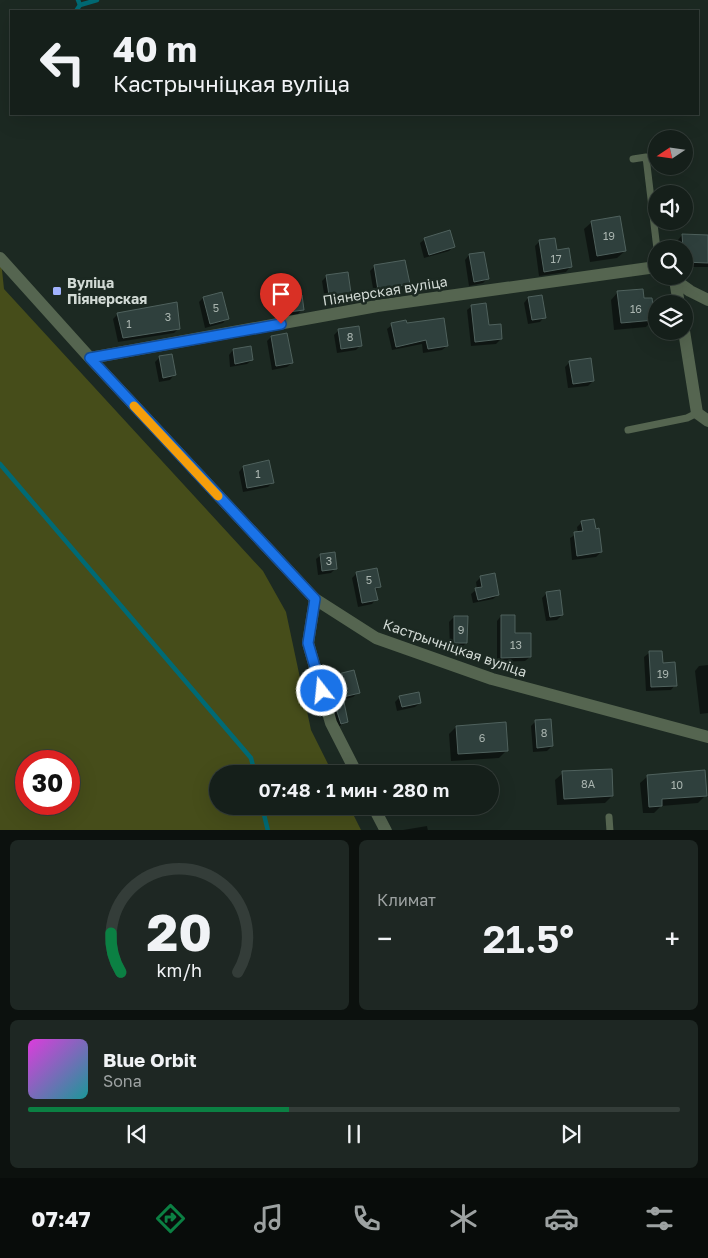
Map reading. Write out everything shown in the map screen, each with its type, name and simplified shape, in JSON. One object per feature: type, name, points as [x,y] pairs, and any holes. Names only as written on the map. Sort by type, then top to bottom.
[{"type":"street","name":"Кастрычніцкая вуліца","points":[[0,258],[90,358],[315,599],[376,638],[492,679],[708,736]]},
{"type":"street","name":"Піянерская вуліца","points":[[90,358],[377,306],[648,268]]},
{"type":"street","points":[[682,285],[708,300]]},
{"type":"street","points":[[686,340],[703,417]]},
{"type":"street","points":[[315,599],[308,643],[331,723],[352,765]]},
{"type":"street","points":[[378,815],[386,830]]},
{"type":"lane","points":[[633,159],[646,158],[656,240]]},
{"type":"lane","points":[[628,430],[687,418],[703,417]]},
{"type":"lane","points":[[608,817],[610,830]]},
{"type":"green space","points":[[0,251],[4,289],[263,571],[286,612],[311,730],[328,765],[209,765],[209,815],[354,815],[361,830],[0,830]]},
{"type":"building","points":[[620,216],[626,251],[597,256],[591,221]]},
{"type":"building","points":[[450,230],[455,247],[429,255],[424,238]]},
{"type":"building","points":[[682,234],[708,235],[708,263],[693,262],[693,240],[682,240]]},
{"type":"building","points":[[555,238],[557,250],[569,248],[572,267],[544,272],[539,240]]},
{"type":"building","points":[[484,252],[489,279],[474,282],[469,254]]},
{"type":"building","points":[[405,260],[410,284],[378,290],[374,265]]},
{"type":"building","points":[[348,272],[352,300],[330,302],[326,275]]},
{"type":"building","points":[[291,288],[293,296],[302,295],[304,310],[281,313],[278,290]]},
{"type":"building","points":[[643,289],[644,298],[648,298],[648,321],[621,323],[617,291]]},
{"type":"building","points":[[222,292],[229,319],[210,324],[203,297]]},
{"type":"building","points":[[542,295],[546,318],[532,320],[528,297]]},
{"type":"building","points":[[177,302],[180,329],[123,338],[117,313]]},
{"type":"building","points":[[486,303],[489,325],[501,324],[502,339],[475,342],[471,305]]},
{"type":"building","points":[[444,318],[448,346],[428,349],[426,340],[396,347],[391,323],[406,320],[407,323]]},
{"type":"building","points":[[359,326],[362,346],[341,349],[338,329]]},
{"type":"building","points":[[287,333],[293,363],[276,366],[271,336]]},
{"type":"building","points":[[251,346],[253,360],[235,364],[233,349]]},
{"type":"building","points":[[172,354],[176,375],[163,378],[159,356]]},
{"type":"building","points":[[591,358],[594,381],[573,384],[569,361]]},
{"type":"building","points":[[269,460],[274,483],[247,488],[243,466]]},
{"type":"building","points":[[594,519],[596,529],[599,528],[602,552],[577,556],[574,532],[583,531],[581,521]]},
{"type":"building","points":[[335,552],[337,569],[322,571],[320,554]]},
{"type":"building","points":[[377,568],[381,587],[375,588],[378,600],[362,603],[356,572]]},
{"type":"building","points":[[495,573],[499,595],[478,600],[475,588],[482,587],[480,576]]},
{"type":"building","points":[[560,590],[563,615],[550,617],[546,592]]},
{"type":"building","points":[[501,615],[515,615],[515,633],[531,633],[531,657],[501,658]]},
{"type":"building","points":[[454,616],[468,616],[467,643],[454,643]]},
{"type":"building","points":[[649,651],[662,651],[663,663],[675,662],[677,686],[651,687]]},
{"type":"building","points":[[354,670],[360,693],[343,697],[348,722],[341,724],[326,677]]},
{"type":"building","points":[[419,692],[421,703],[402,707],[399,696]]},
{"type":"building","points":[[551,719],[553,746],[537,748],[535,720]]},
{"type":"building","points":[[506,722],[508,751],[458,754],[456,726]]},
{"type":"building","points":[[612,769],[613,796],[564,799],[562,771]]},
{"type":"building","points":[[705,770],[707,796],[662,799],[662,806],[649,807],[647,775]]},
{"type":"waterway","points":[[77,10],[80,5],[78,0]]},
{"type":"waterway","points":[[80,5],[97,0]]},
{"type":"waterway","points":[[0,464],[251,758],[253,765]]},
{"type":"waterway","points":[[264,815],[268,830]]},
{"type":"slow traffic","points":[[134,406],[218,496]]},
{"type":"place","name":"Вуліца Піянерская","points":[[57,291]]},
{"type":"route","points":[[281,324],[90,358],[315,599],[308,643],[322,691]]}]
